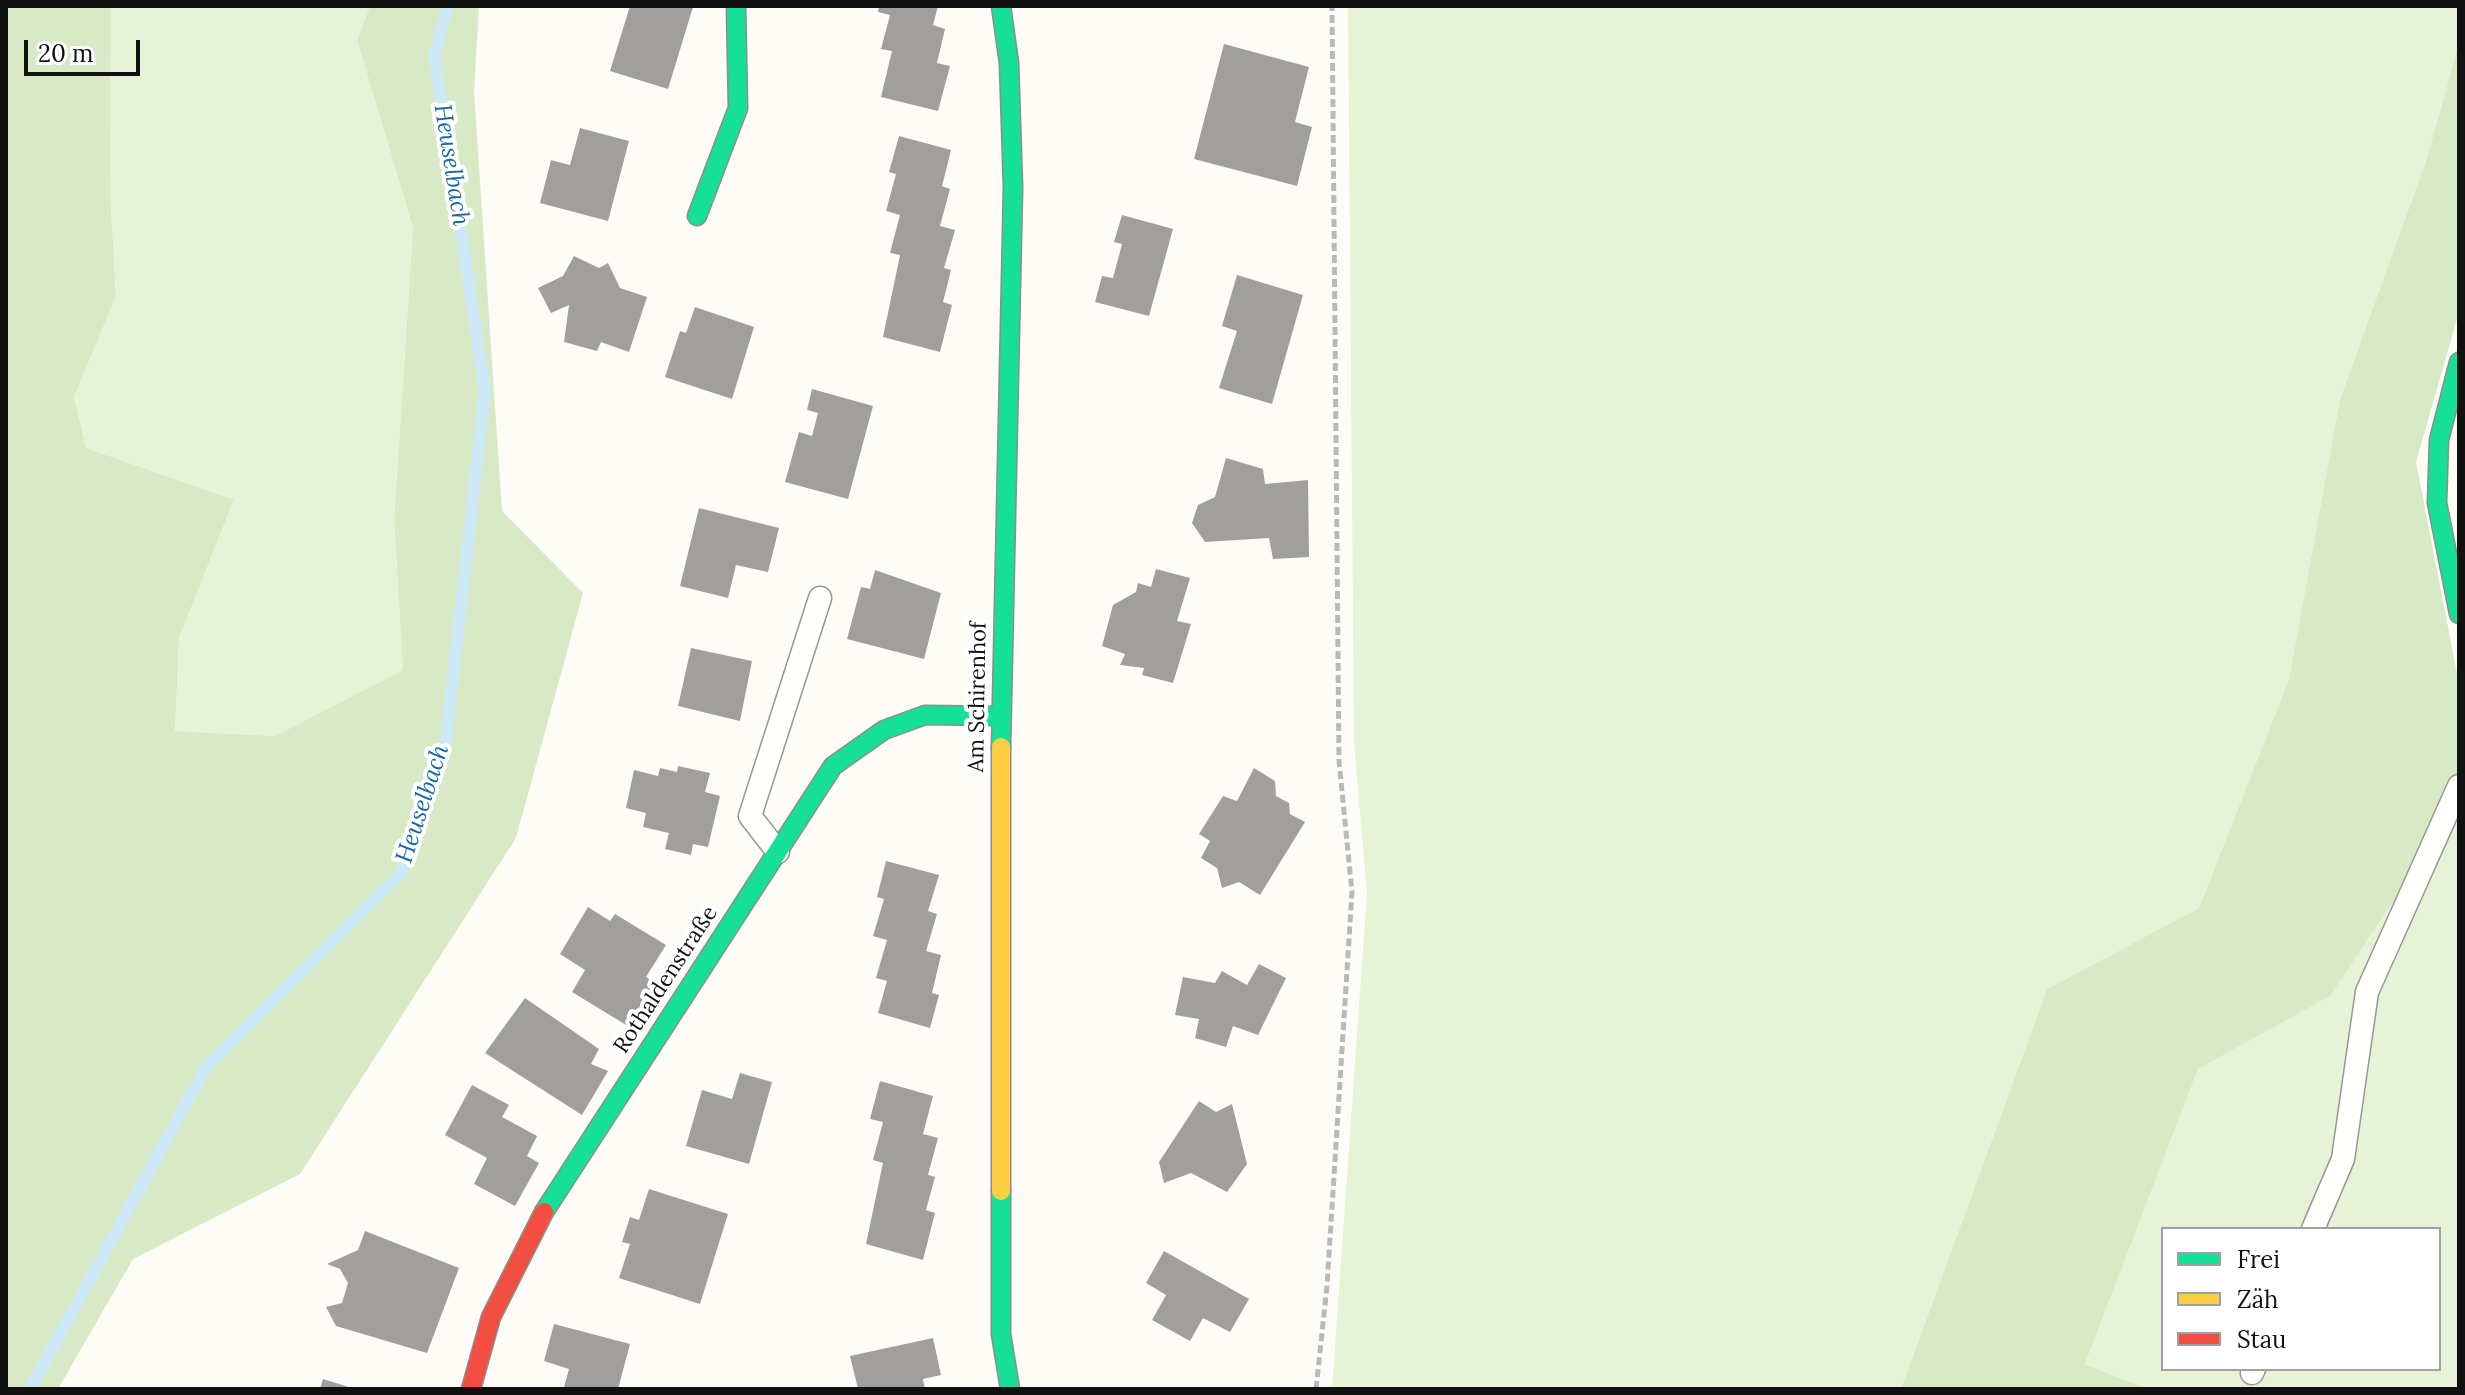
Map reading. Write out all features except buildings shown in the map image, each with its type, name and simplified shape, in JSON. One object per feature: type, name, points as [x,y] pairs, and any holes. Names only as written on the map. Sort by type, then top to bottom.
[{"type":"street","points":[[697,216],[738,108],[736,6]]},
{"type":"street","name":"Am Schirenhof","points":[[1001,6],[1009,63],[1013,187],[1001,716],[1001,1334],[1010,1389]]},
{"type":"street","points":[[2459,362],[2439,440],[2437,503],[2459,614]]},
{"type":"street","name":"Rothaldenstraße","points":[[471,1389],[491,1317],[530,1234],[833,766],[884,730],[925,715],[1001,716]]},
{"type":"lane","points":[[778,852],[750,816],[820,598]]},
{"type":"lane","points":[[2314,1227],[2343,1159],[2367,992],[2459,786]]},
{"type":"path","points":[[1316,1389],[1327,1286],[1352,892],[1338,745],[1332,6]]},
{"type":"green space","points":[[6,6],[111,6],[110,189],[116,296],[74,397],[86,448],[234,500],[179,638],[175,731],[275,736],[403,670],[394,520],[413,228],[357,40],[370,6],[479,6],[474,92],[502,511],[583,593],[516,838],[300,1174],[133,1259],[58,1389],[6,1389]]},
{"type":"green space","points":[[111,6],[370,6],[357,40],[413,228],[394,520],[403,670],[275,736],[175,731],[179,638],[234,501],[86,448],[74,397],[116,296],[110,189]]},
{"type":"green space","points":[[1348,6],[2459,6],[2459,43],[2426,161],[2340,399],[2289,679],[2199,908],[2047,989],[1901,1389],[1332,1389],[1367,893],[1354,743]]},
{"type":"green space","points":[[2459,43],[2459,312],[2416,462],[2459,684],[2459,819],[2450,816],[2330,996],[2198,1069],[2085,1364],[2148,1389],[1901,1389],[2047,989],[2199,908],[2289,679],[2340,399],[2426,161]]},
{"type":"green space","points":[[2450,815],[2459,819],[2459,1389],[2148,1389],[2085,1364],[2198,1069],[2330,995]]},
{"type":"waterway","name":"Heuselbach","points":[[30,1389],[206,1067],[402,872],[444,756],[485,390],[434,56],[448,6]]},
{"type":"traffic: fast","points":[[697,216],[738,108],[736,6]]},
{"type":"traffic: fast","points":[[1001,6],[1009,63],[1013,187],[1001,747]]},
{"type":"traffic: fast","points":[[2459,362],[2439,440],[2437,503],[2459,614]]},
{"type":"traffic: fast","points":[[544,1212],[833,766],[884,730],[925,715],[1001,716]]},
{"type":"traffic: fast","points":[[1001,1191],[1001,1334],[1010,1389]]},
{"type":"traffic: slow","points":[[1001,747],[1001,1191]]},
{"type":"traffic: jam","points":[[471,1389],[491,1317],[544,1212]]}]
